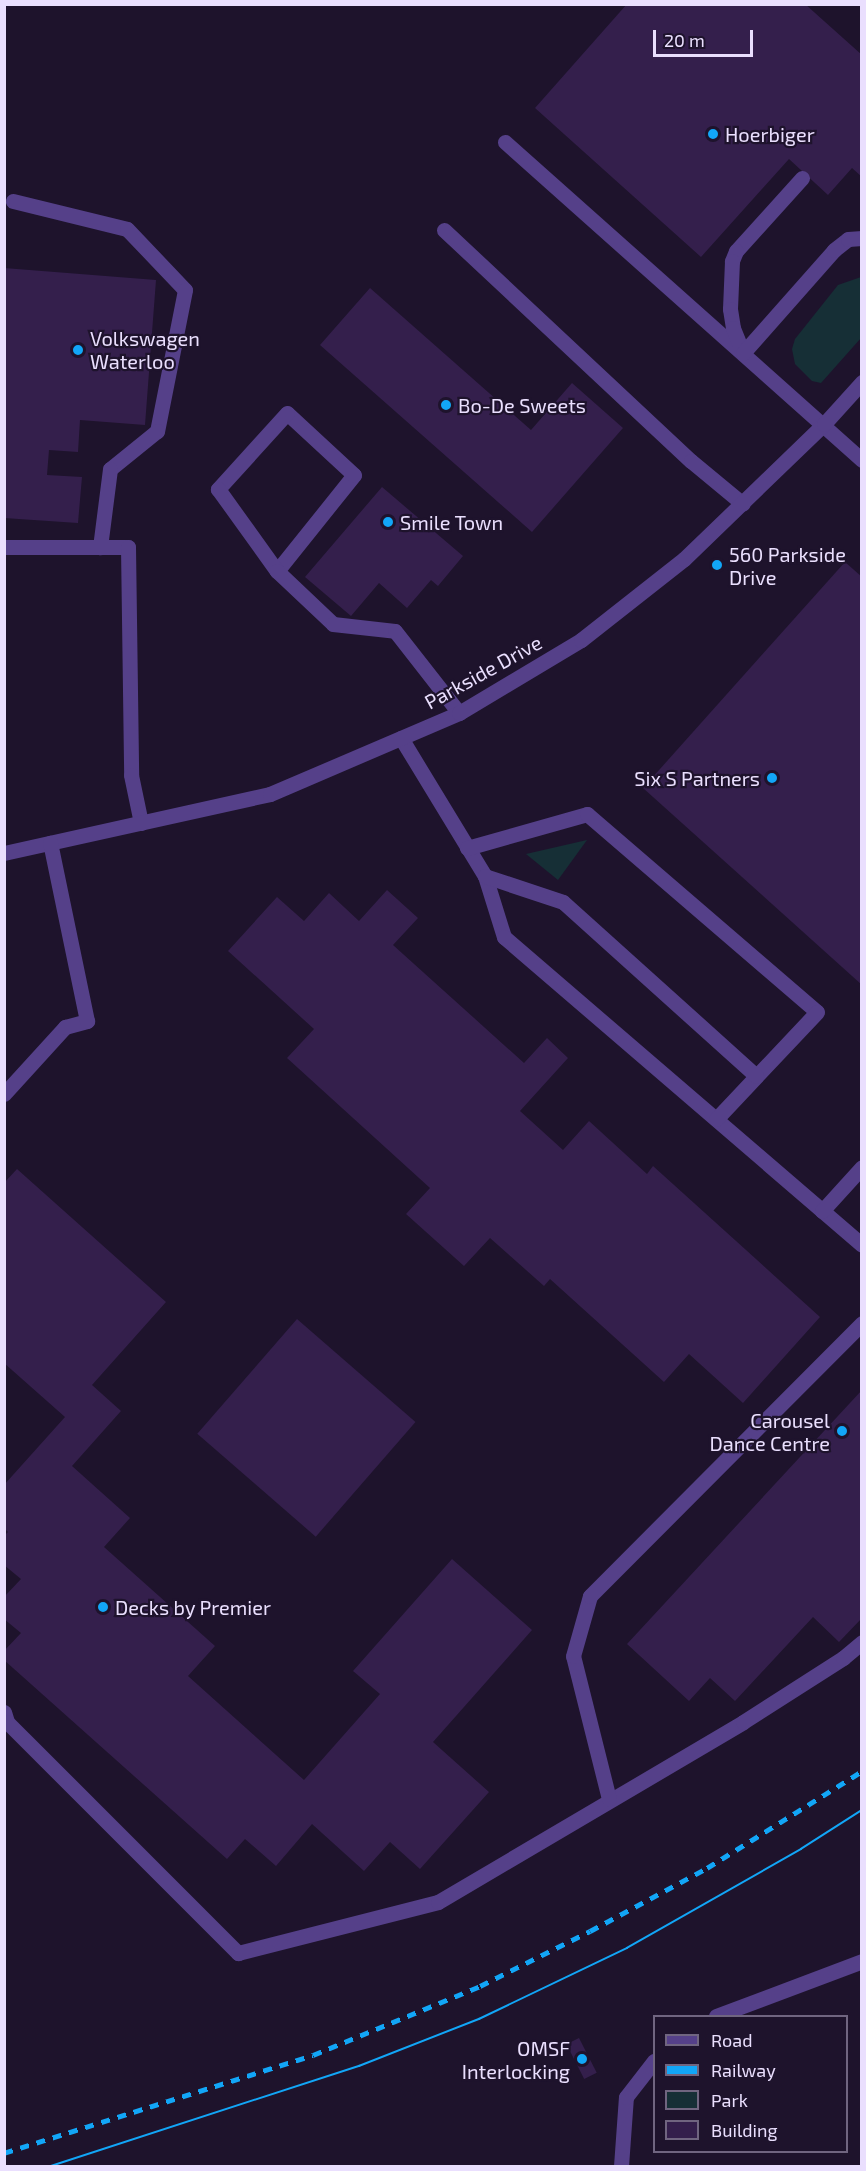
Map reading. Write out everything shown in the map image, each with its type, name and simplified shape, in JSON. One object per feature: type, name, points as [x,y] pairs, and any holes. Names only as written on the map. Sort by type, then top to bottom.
[{"type":"street","points":[[505,142],[824,424],[861,460]]},
{"type":"street","points":[[743,353],[733,328],[730,309],[732,261],[736,251],[802,178]]},
{"type":"street","points":[[13,201],[127,229],[185,290],[157,431],[110,469],[100,547]]},
{"type":"street","points":[[444,230],[692,461],[743,504]]},
{"type":"street","points":[[743,353],[834,250],[848,239],[861,238]]},
{"type":"street","name":"Parkside Drive","points":[[4,853],[270,794],[459,713],[581,640],[684,559],[824,424],[861,381]]},
{"type":"street","points":[[277,571],[354,475],[287,413],[218,489],[277,571],[333,624],[395,631],[459,713]]},
{"type":"street","points":[[4,547],[128,547],[131,775],[141,823]]},
{"type":"street","points":[[401,738],[485,876],[504,937],[861,1245]]},
{"type":"street","points":[[467,848],[586,814],[817,1012],[716,1119]]},
{"type":"street","points":[[4,1094],[65,1027],[87,1021],[50,843]]},
{"type":"street","points":[[485,876],[562,902],[756,1076]]},
{"type":"street","points":[[822,1211],[861,1167]]},
{"type":"street","points":[[609,1799],[573,1656],[590,1596],[861,1323]]},
{"type":"street","points":[[4,1712],[7,1722],[238,1953],[438,1902],[742,1722],[843,1658],[861,1642]]},
{"type":"street","points":[[719,2015],[861,1961]]},
{"type":"street","points":[[621,2166],[626,2097],[653,2062]]},
{"type":"green space","points":[[861,277],[861,338],[821,383],[812,381],[795,364],[792,349],[795,339],[838,285]]},
{"type":"green space","points":[[587,840],[558,880],[526,854]]},
{"type":"building","name":"Hoerbiger","points":[[627,4],[805,4],[862,55],[862,177],[852,168],[828,195],[789,159],[701,257],[535,108]]},
{"type":"building","name":"Volkswagen Waterloo","points":[[4,268],[156,280],[145,425],[80,420],[78,452],[49,450],[47,475],[82,477],[78,523],[4,518]]},
{"type":"building","name":"Bo-De Sweets","points":[[370,288],[531,430],[572,383],[623,428],[532,532],[320,345]]},
{"type":"building","name":"Smile Town","points":[[382,487],[463,556],[438,586],[431,580],[407,608],[379,583],[351,616],[305,577]]},
{"type":"building","points":[[845,562],[862,577],[862,985],[643,788]]},
{"type":"building","points":[[387,890],[418,918],[393,945],[524,1063],[547,1038],[568,1058],[520,1111],[563,1150],[589,1121],[647,1174],[653,1166],[820,1317],[743,1403],[689,1354],[664,1382],[550,1279],[544,1286],[490,1238],[464,1266],[406,1214],[430,1188],[287,1058],[314,1029],[228,951],[277,897],[304,921],[329,893],[359,921]]},
{"type":"building","points":[[17,1169],[166,1302],[92,1385],[121,1411],[72,1466],[130,1518],[104,1547],[215,1646],[188,1676],[304,1780],[380,1694],[353,1671],[452,1559],[532,1630],[433,1742],[489,1792],[420,1869],[390,1842],[364,1871],[312,1824],[276,1866],[245,1839],[227,1859],[4,1660],[4,1651],[21,1633],[4,1619],[4,1597],[21,1579],[4,1565],[4,1536],[8,1532],[4,1528],[4,1485],[65,1417],[4,1363],[4,1183]]},
{"type":"building","points":[[297,1319],[415,1422],[316,1537],[197,1434]]},
{"type":"building","points":[[862,1390],[862,1618],[839,1642],[813,1617],[735,1701],[710,1678],[689,1701],[627,1644]]},
{"type":"building","name":"OMSF Interlocking","points":[[579,2038],[597,2073],[584,2079],[567,2044]]},
{"type":"tram line","points":[[51,2166],[359,2066],[479,2019],[627,1948],[801,1849],[862,1810]]},
{"type":"railway","points":[[4,2153],[313,2055],[480,1986],[590,1931],[707,1868],[862,1771]]},
{"type":"place","name":"Hoerbiger","points":[[713,134]]},
{"type":"place","name":"Volkswagen Waterloo","points":[[78,350]]},
{"type":"place","name":"Bo-De Sweets","points":[[446,405]]},
{"type":"place","name":"Smile Town","points":[[388,522]]},
{"type":"place","name":"560 Parkside Drive","points":[[717,565]]},
{"type":"place","name":"Six S Partners","points":[[772,778]]},
{"type":"place","name":"Carousel Dance Centre","points":[[842,1431]]},
{"type":"place","name":"Decks by Premier","points":[[103,1607]]},
{"type":"place","name":"OMSF Interlocking","points":[[582,2059]]}]
